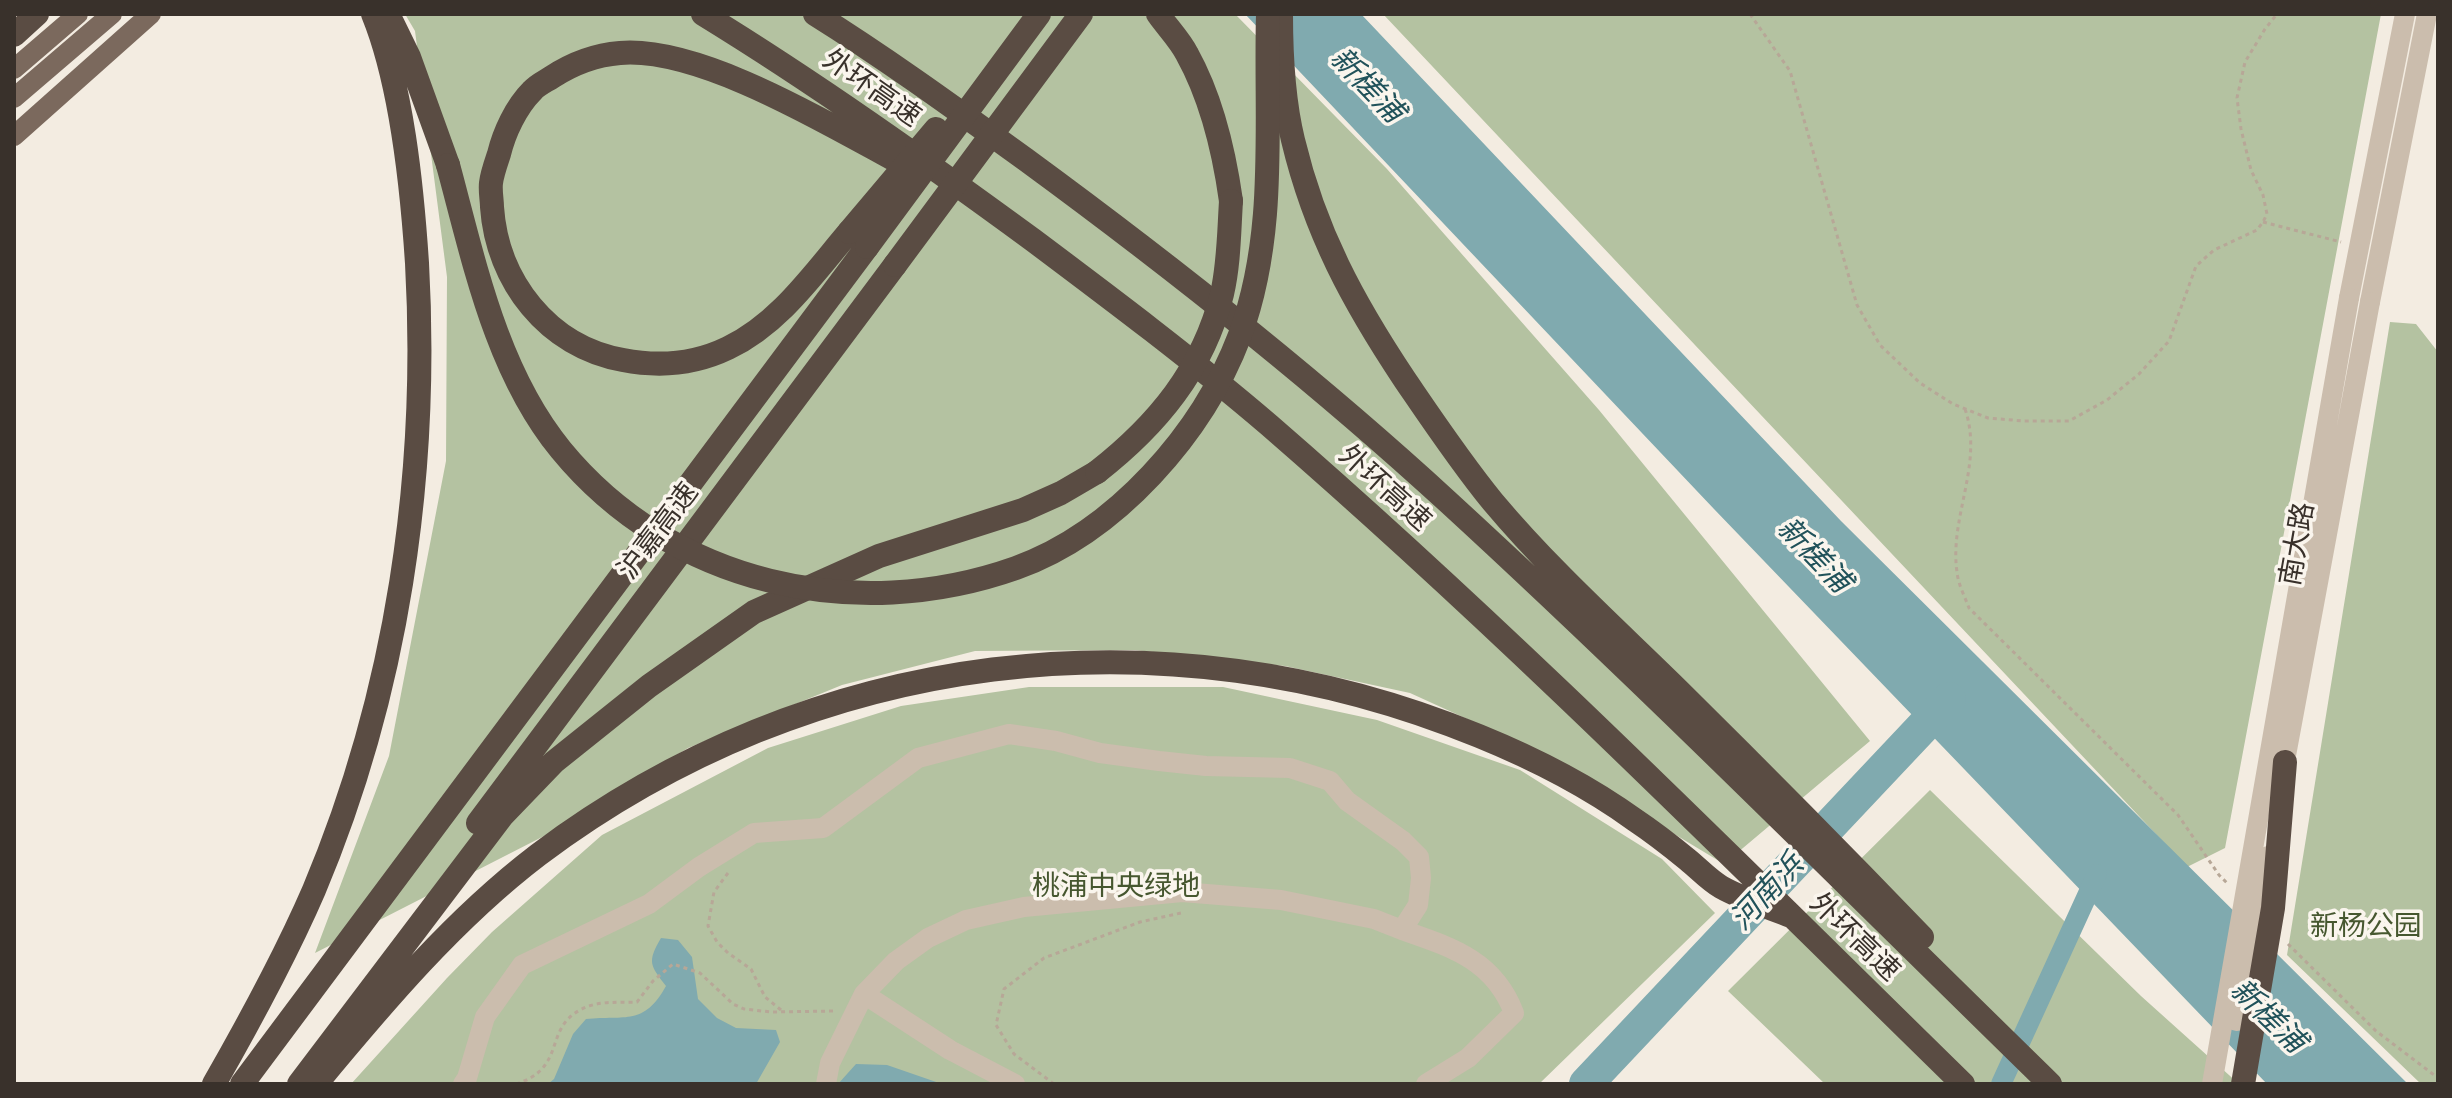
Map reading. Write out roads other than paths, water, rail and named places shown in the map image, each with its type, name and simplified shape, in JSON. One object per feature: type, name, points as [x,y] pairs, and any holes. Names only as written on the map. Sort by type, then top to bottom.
[{"type":"highway","points":[[14,35],[37,14]]},
{"type":"highway","points":[[214,1084],[291,941],[344,812],[388,658],[402,583],[417,442],[421,374],[419,301],[409,171],[389,63],[373,14]]},
{"type":"highway","points":[[388,14],[409,57],[448,165],[488,311],[518,384],[560,449],[609,499],[678,546],[741,573],[807,590],[880,595],[948,586],[1018,567],[1078,537],[1137,491],[1181,440],[1213,395],[1239,336],[1257,280],[1265,216],[1268,14]]},
{"type":"highway","name":"外环高速","points":[[703,14],[788,66],[949,178],[1108,296],[1265,421],[1528,659],[1963,1084]]},
{"type":"highway","name":"外环高速","points":[[815,14],[983,129],[1142,245],[1302,375],[1444,499],[1926,941],[1935,972],[2045,1079]]},
{"type":"highway","points":[[949,178],[908,167],[730,76],[674,57],[620,53],[573,64],[532,91],[504,133],[491,184],[494,234],[512,281],[536,314],[568,341],[607,357],[650,365],[690,362],[728,348],[763,327],[858,239],[1033,14]]},
{"type":"highway","name":"沪嘉高速","points":[[242,1084],[858,239],[1039,14]]},
{"type":"highway","name":"沪嘉高速","points":[[283,1084],[1081,14]]},
{"type":"highway","points":[[299,1084],[502,816],[554,762],[649,686],[754,612],[879,556],[1023,510],[1061,493],[1097,472],[1133,444],[1164,410],[1189,375],[1222,294],[1231,201],[1225,154],[1204,94],[1187,53],[1158,14]]},
{"type":"highway","points":[[1281,14],[1281,59],[1292,138],[1312,208],[1342,278],[1367,323],[1447,443],[1494,503],[1789,814]]},
{"type":"highway","points":[[316,1084],[390,997],[461,923],[537,856],[620,799],[716,749],[814,708],[917,680],[1015,665],[1111,661],[1206,666],[1301,681],[1393,704],[1482,737],[1566,778],[1632,817],[1719,886],[1791,916]]},
{"type":"highway","points":[[2243,1084],[2273,908],[2285,762]]},
{"type":"main road","points":[[14,69],[78,14]]},
{"type":"main road","points":[[14,98],[112,14]]},
{"type":"main road","points":[[14,136],[151,14]]},
{"type":"street","name":"南大路","points":[[2212,1084],[2349,298],[2405,14]]},
{"type":"street","name":"南大路","points":[[2226,1084],[2370,302],[2427,14]]},
{"type":"street","points":[[463,1084],[485,1017],[522,965],[649,904],[699,867],[754,833],[823,828],[918,758],[1009,734],[1056,741],[1100,753],[1159,761],[1206,766],[1290,768],[1330,781],[1347,801],[1403,841],[1419,857],[1421,878],[1418,905],[1402,930]]},
{"type":"street","points":[[826,1084],[830,1063],[860,1002],[896,961],[928,938],[966,920],[1024,907],[1182,892],[1281,900],[1374,919],[1451,947],[1478,962],[1508,998],[1514,1013],[1468,1058],[1426,1084]]},
{"type":"street","points":[[860,1002],[1015,1084]]},
{"type":"water","name":"新槎浦","points":[[1245,14],[1361,14],[1841,521],[2408,1084],[2267,1084],[1714,509]]},
{"type":"water","points":[[661,938],[678,940],[692,957],[698,999],[717,1018],[736,1028],[776,1030],[780,1042],[756,1084],[548,1084],[554,1079],[573,1034],[586,1019],[633,1016],[642,1013],[658,999],[666,986],[654,968],[652,958]]},
{"type":"water","points":[[856,1064],[887,1065],[942,1084],[838,1084]]},
{"type":"waterway","name":"河南浜","points":[[1586,1084],[1949,699]]},
{"type":"waterway","points":[[2001,1084],[2097,874]]},
{"type":"park label","name":"桃浦中央绿地","points":[[1116,886]]},
{"type":"park label","name":"新杨公园","points":[[2366,926]]}]
